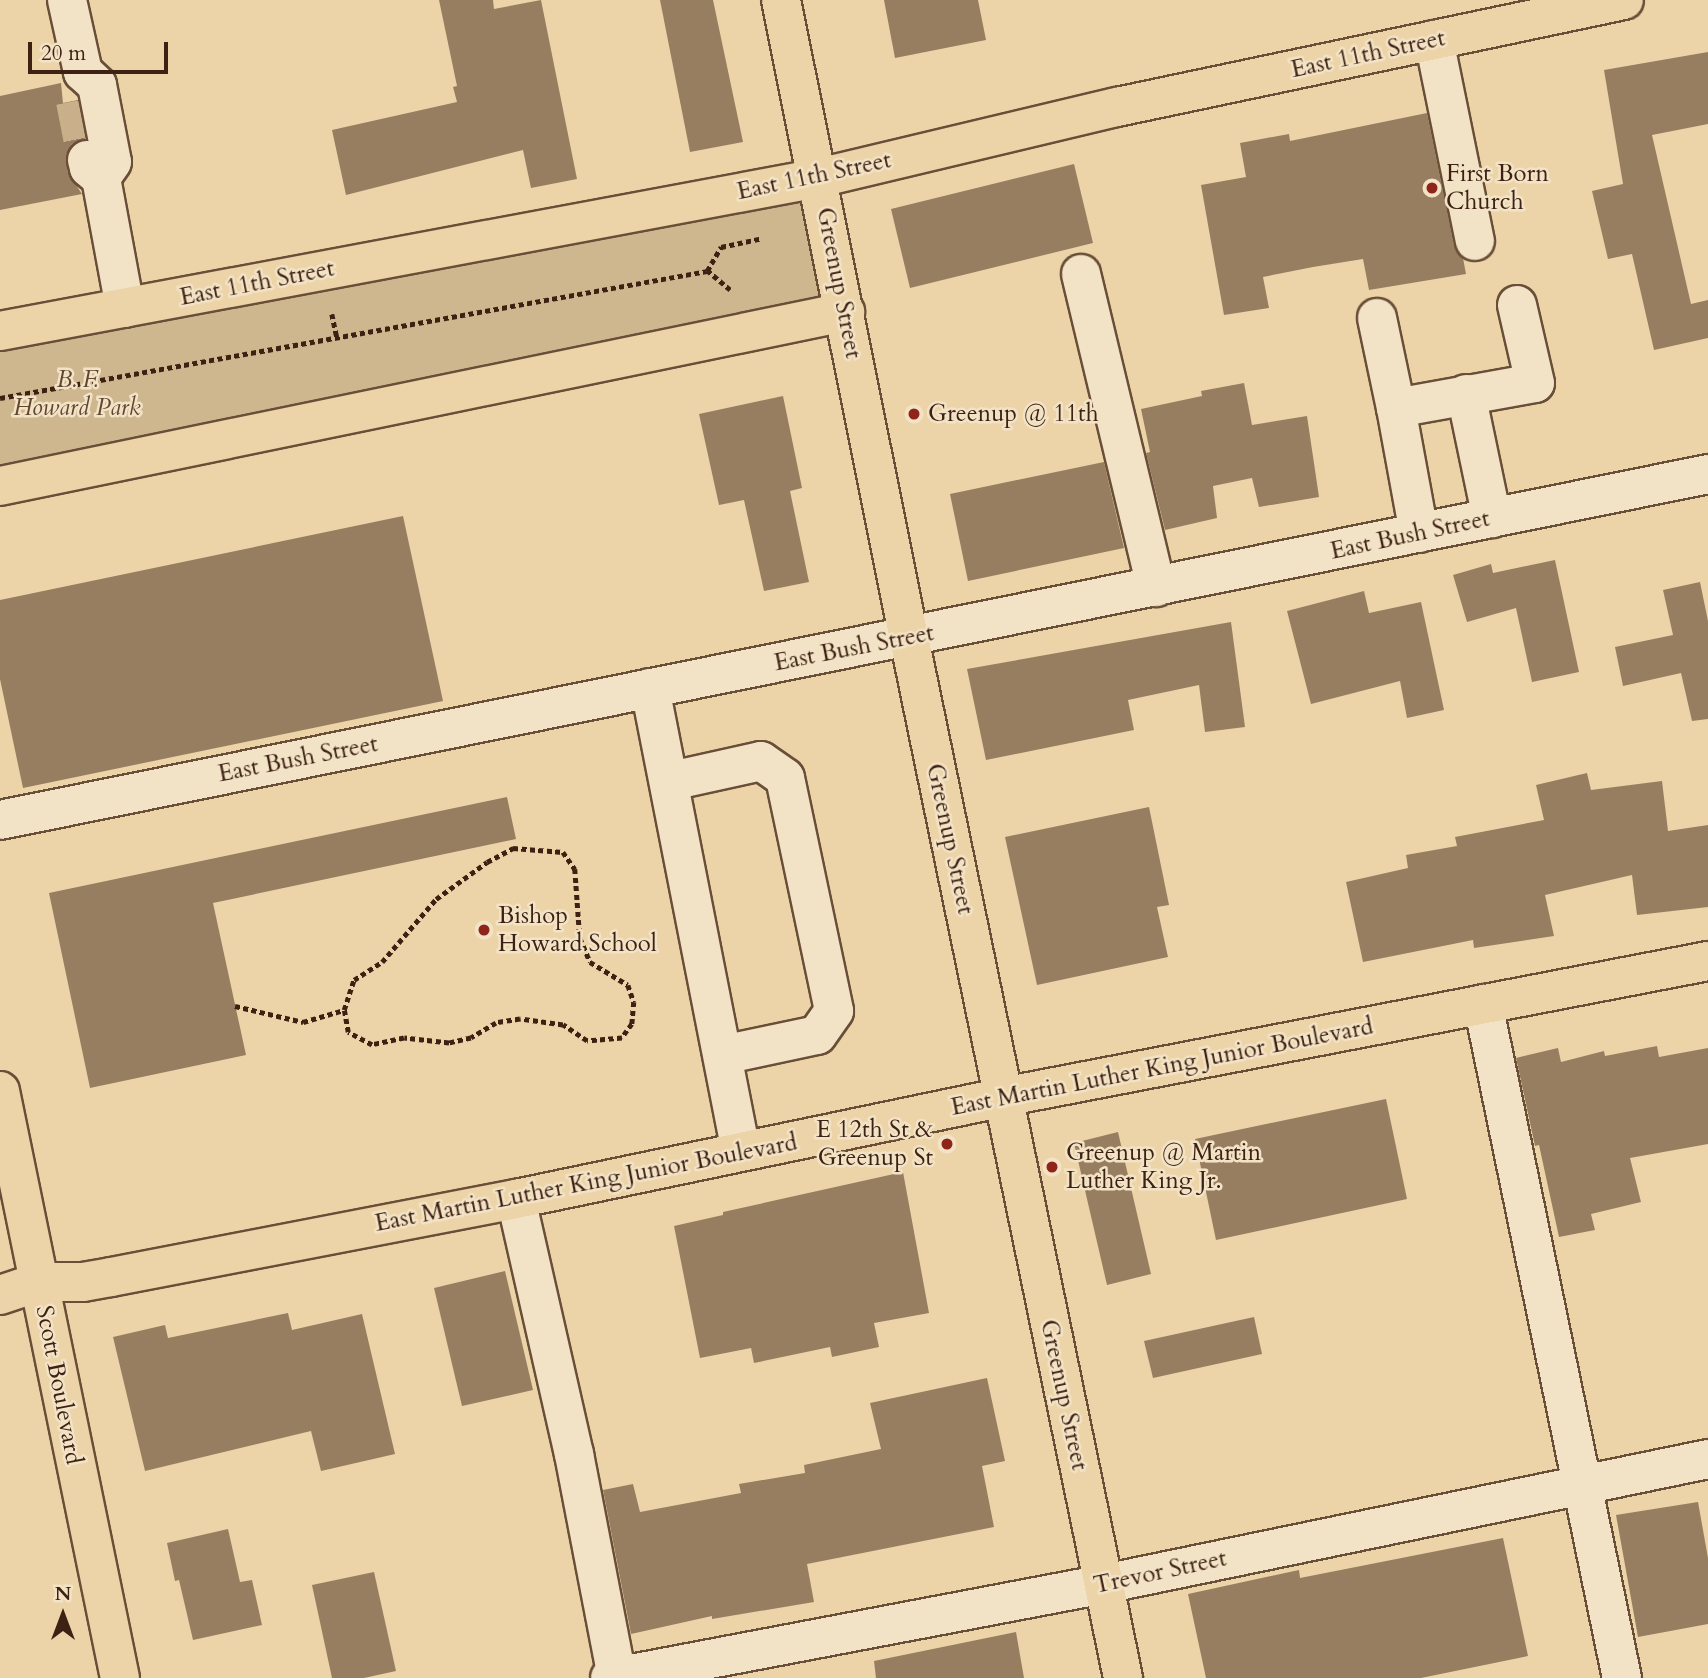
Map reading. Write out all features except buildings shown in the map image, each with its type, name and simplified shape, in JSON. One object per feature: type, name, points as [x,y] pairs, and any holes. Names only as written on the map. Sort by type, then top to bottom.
[{"type":"main road","name":"Greenup Street","points":[[781,0],[1123,1678]]},
{"type":"main road","name":"East 11th Street","points":[[0,331],[818,178],[1117,107],[1624,0]]},
{"type":"main road","points":[[0,486],[845,312]]},
{"type":"main road","name":"East Martin Luther King Junior Boulevard","points":[[0,1295],[38,1282],[83,1282],[111,1277],[516,1199],[1003,1097],[1708,961]]},
{"type":"main road","name":"Scott Boulevard","points":[[0,1091],[120,1678]]},
{"type":"street","points":[[67,0],[79,87],[97,85],[112,162],[93,165],[125,308]]},
{"type":"street","points":[[1434,40],[1475,241]]},
{"type":"street","points":[[1081,274],[1156,587]]},
{"type":"street","points":[[1396,408],[1535,383],[1517,305]]},
{"type":"street","points":[[1377,318],[1419,533]]},
{"type":"street","points":[[1466,394],[1492,519]]},
{"type":"street","name":"East Bush Street","points":[[0,820],[1708,474]]},
{"type":"street","points":[[650,688],[671,781],[741,1151]]},
{"type":"street","points":[[671,781],[761,761],[785,778],[834,1011],[817,1035],[723,1055]]},
{"type":"street","points":[[1483,1004],[1622,1678]]},
{"type":"street","points":[[516,1199],[574,1454],[614,1678]]},
{"type":"street","name":"Trevor Street","points":[[614,1678],[1104,1584],[1708,1459]]},
{"type":"path","points":[[0,398],[707,271],[721,247],[760,239]]},
{"type":"path","points":[[707,271],[731,292],[744,291]]},
{"type":"path","points":[[513,848],[563,852],[575,869],[580,938],[590,962],[628,985],[634,1002],[632,1024],[622,1038],[605,1041],[587,1041],[563,1025],[520,1019],[496,1023],[471,1038],[449,1043],[404,1038],[372,1045],[348,1032],[344,1010],[354,980],[382,962],[436,899],[486,862],[513,848]]},
{"type":"path","points":[[235,1006],[303,1022],[344,1010]]},
{"type":"green space","name":"B. F. Howard Park","points":[[818,178],[845,312],[0,486],[0,331]]},
{"type":"tunnel","points":[[75,101],[85,152]]},
{"type":"place","name":"First Born Church","points":[[1432,188]]},
{"type":"place","name":"Greenup @ 11th","points":[[914,414]]},
{"type":"place","name":"Bishop Howard School","points":[[484,930]]},
{"type":"place","name":"E 12th St & Greenup St","points":[[947,1144]]},
{"type":"place","name":"Greenup @ Martin Luther King Jr.","points":[[1052,1167]]}]
